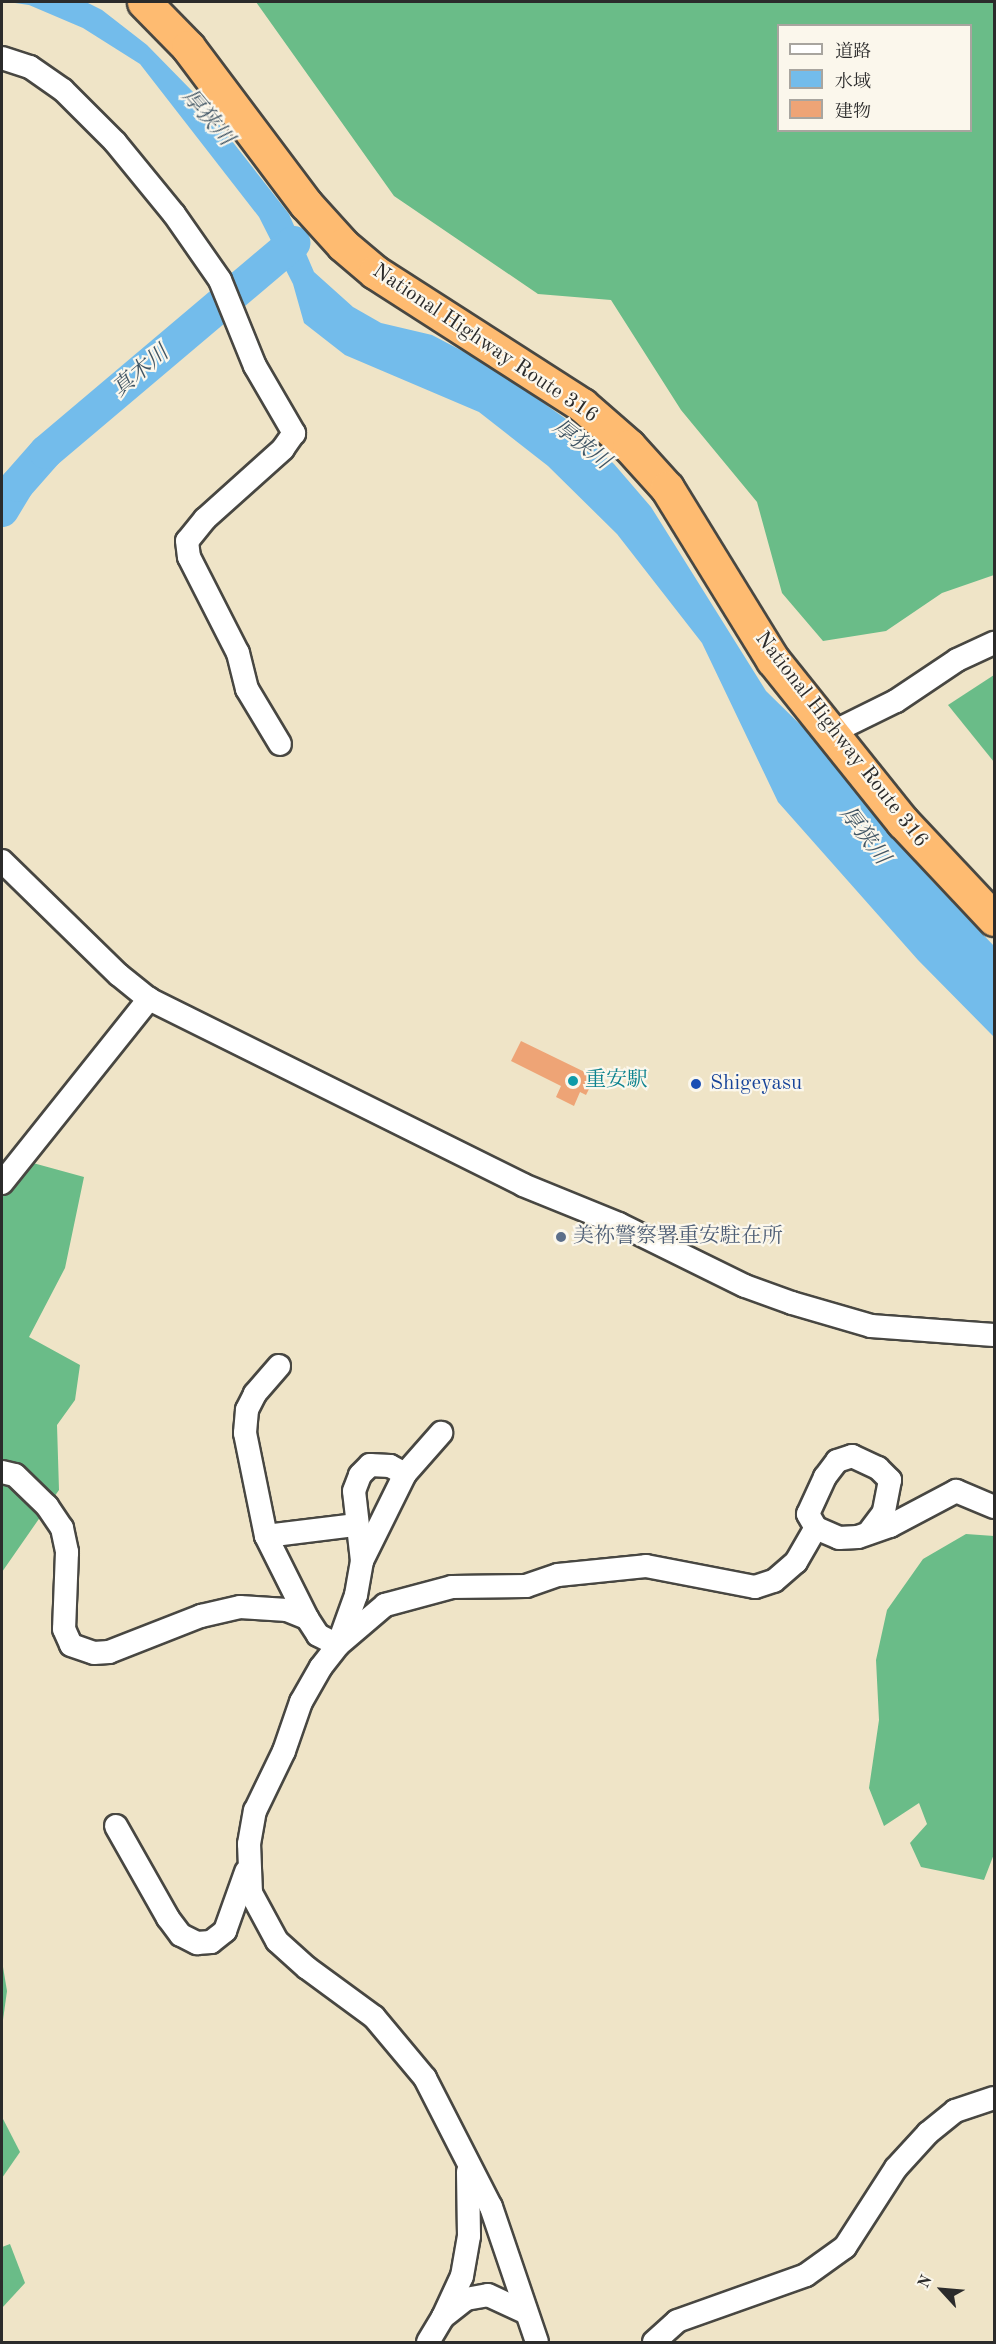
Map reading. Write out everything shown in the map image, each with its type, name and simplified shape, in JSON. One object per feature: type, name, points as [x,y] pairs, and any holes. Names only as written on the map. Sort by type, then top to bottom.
[{"type":"highway","name":"National Highway Route 316","points":[[144,2],[188,47],[306,204],[343,245],[375,272],[582,405],[629,446],[667,488],[773,660],[903,822],[994,919]]},
{"type":"street","points":[[2,58],[30,67],[63,90],[115,142],[174,214],[220,280],[255,366],[294,433],[283,449],[205,519],[188,542],[189,557],[238,653],[247,689],[280,744]]},
{"type":"street","points":[[831,733],[896,701],[957,660],[994,643]]},
{"type":"street","points":[[2,861],[118,975],[149,999],[368,1111],[745,1286],[871,1326],[994,1335]]},
{"type":"street","points":[[2,1183],[149,999]]},
{"type":"street","points":[[116,1826],[168,1918],[182,1935],[197,1943],[211,1942],[225,1930],[248,1865],[255,1811],[284,1751],[301,1702],[321,1667],[321,1633],[266,1536],[245,1433],[247,1410],[255,1394],[279,1366]]},
{"type":"street","points":[[321,1633],[356,1595],[362,1561],[405,1474],[441,1433]]},
{"type":"street","points":[[868,1533],[884,1512],[890,1495],[890,1480],[878,1468],[852,1456],[837,1461],[825,1477],[808,1514],[816,1528],[839,1538],[868,1533],[956,1491],[994,1508]]},
{"type":"street","points":[[362,1561],[356,1525],[354,1491],[360,1475],[370,1465],[390,1466],[405,1474]]},
{"type":"street","points":[[2,1472],[15,1475],[47,1506],[62,1528],[67,1563],[64,1629],[71,1645],[94,1653],[109,1652],[201,1616],[240,1607],[286,1610],[321,1633]]},
{"type":"street","points":[[266,1536],[356,1525]]},
{"type":"street","points":[[321,1633],[385,1605],[452,1587],[526,1586],[558,1575],[646,1566],[755,1587],[774,1581],[796,1562],[816,1528]]},
{"type":"street","points":[[248,1865],[251,1893],[277,1941],[307,1968],[374,2017],[425,2078],[491,2207],[524,2312],[537,2343]]},
{"type":"street","points":[[654,2343],[677,2321],[813,2270],[845,2247],[896,2168],[928,2133],[955,2111],[994,2098]]},
{"type":"street","points":[[428,2343],[462,2276],[469,2236],[471,2191],[466,2156]]},
{"type":"street","points":[[443,2317],[466,2299],[488,2295],[524,2312]]},
{"type":"green space","points":[[256,2],[994,2],[994,575],[942,593],[886,631],[823,641],[782,593],[757,502],[681,410],[611,300],[538,294],[394,196]]},
{"type":"green space","points":[[994,675],[994,762],[948,705]]},
{"type":"green space","points":[[33,1163],[84,1177],[65,1268],[29,1337],[80,1365],[75,1400],[57,1425],[59,1490],[2,1572],[2,1197]]},
{"type":"green space","points":[[966,1534],[994,1536],[994,1854],[984,1880],[921,1867],[910,1843],[927,1824],[919,1803],[884,1826],[869,1788],[879,1720],[876,1660],[887,1610],[923,1559]]},
{"type":"green space","points":[[2,1961],[7,1991],[2,2027]]},
{"type":"green space","points":[[2,2117],[20,2152],[2,2178]]},
{"type":"green space","points":[[10,2244],[25,2283],[2,2308],[2,2247]]},
{"type":"water","name":"厚狭川","points":[[8,2],[86,2],[102,10],[147,45],[196,95],[289,214],[314,272],[353,307],[381,323],[432,335],[491,366],[566,419],[614,464],[651,507],[766,691],[815,739],[931,880],[994,946],[994,1037],[918,960],[778,802],[702,643],[617,534],[548,466],[479,412],[345,355],[304,323],[293,284],[259,217],[140,64],[83,28],[29,5]]},
{"type":"building","points":[[521,1041],[595,1077],[586,1095],[580,1092],[574,1106],[556,1097],[561,1086],[511,1061]]},
{"type":"waterway","name":"真木川","points":[[2,510],[17,485],[46,452],[293,243]]},
{"type":"place","name":"重安駅","points":[[573,1081]]},
{"type":"place","name":"Shigeyasu","points":[[696,1084]]},
{"type":"place","name":"美祢警察署重安駐在所","points":[[561,1237]]}]
